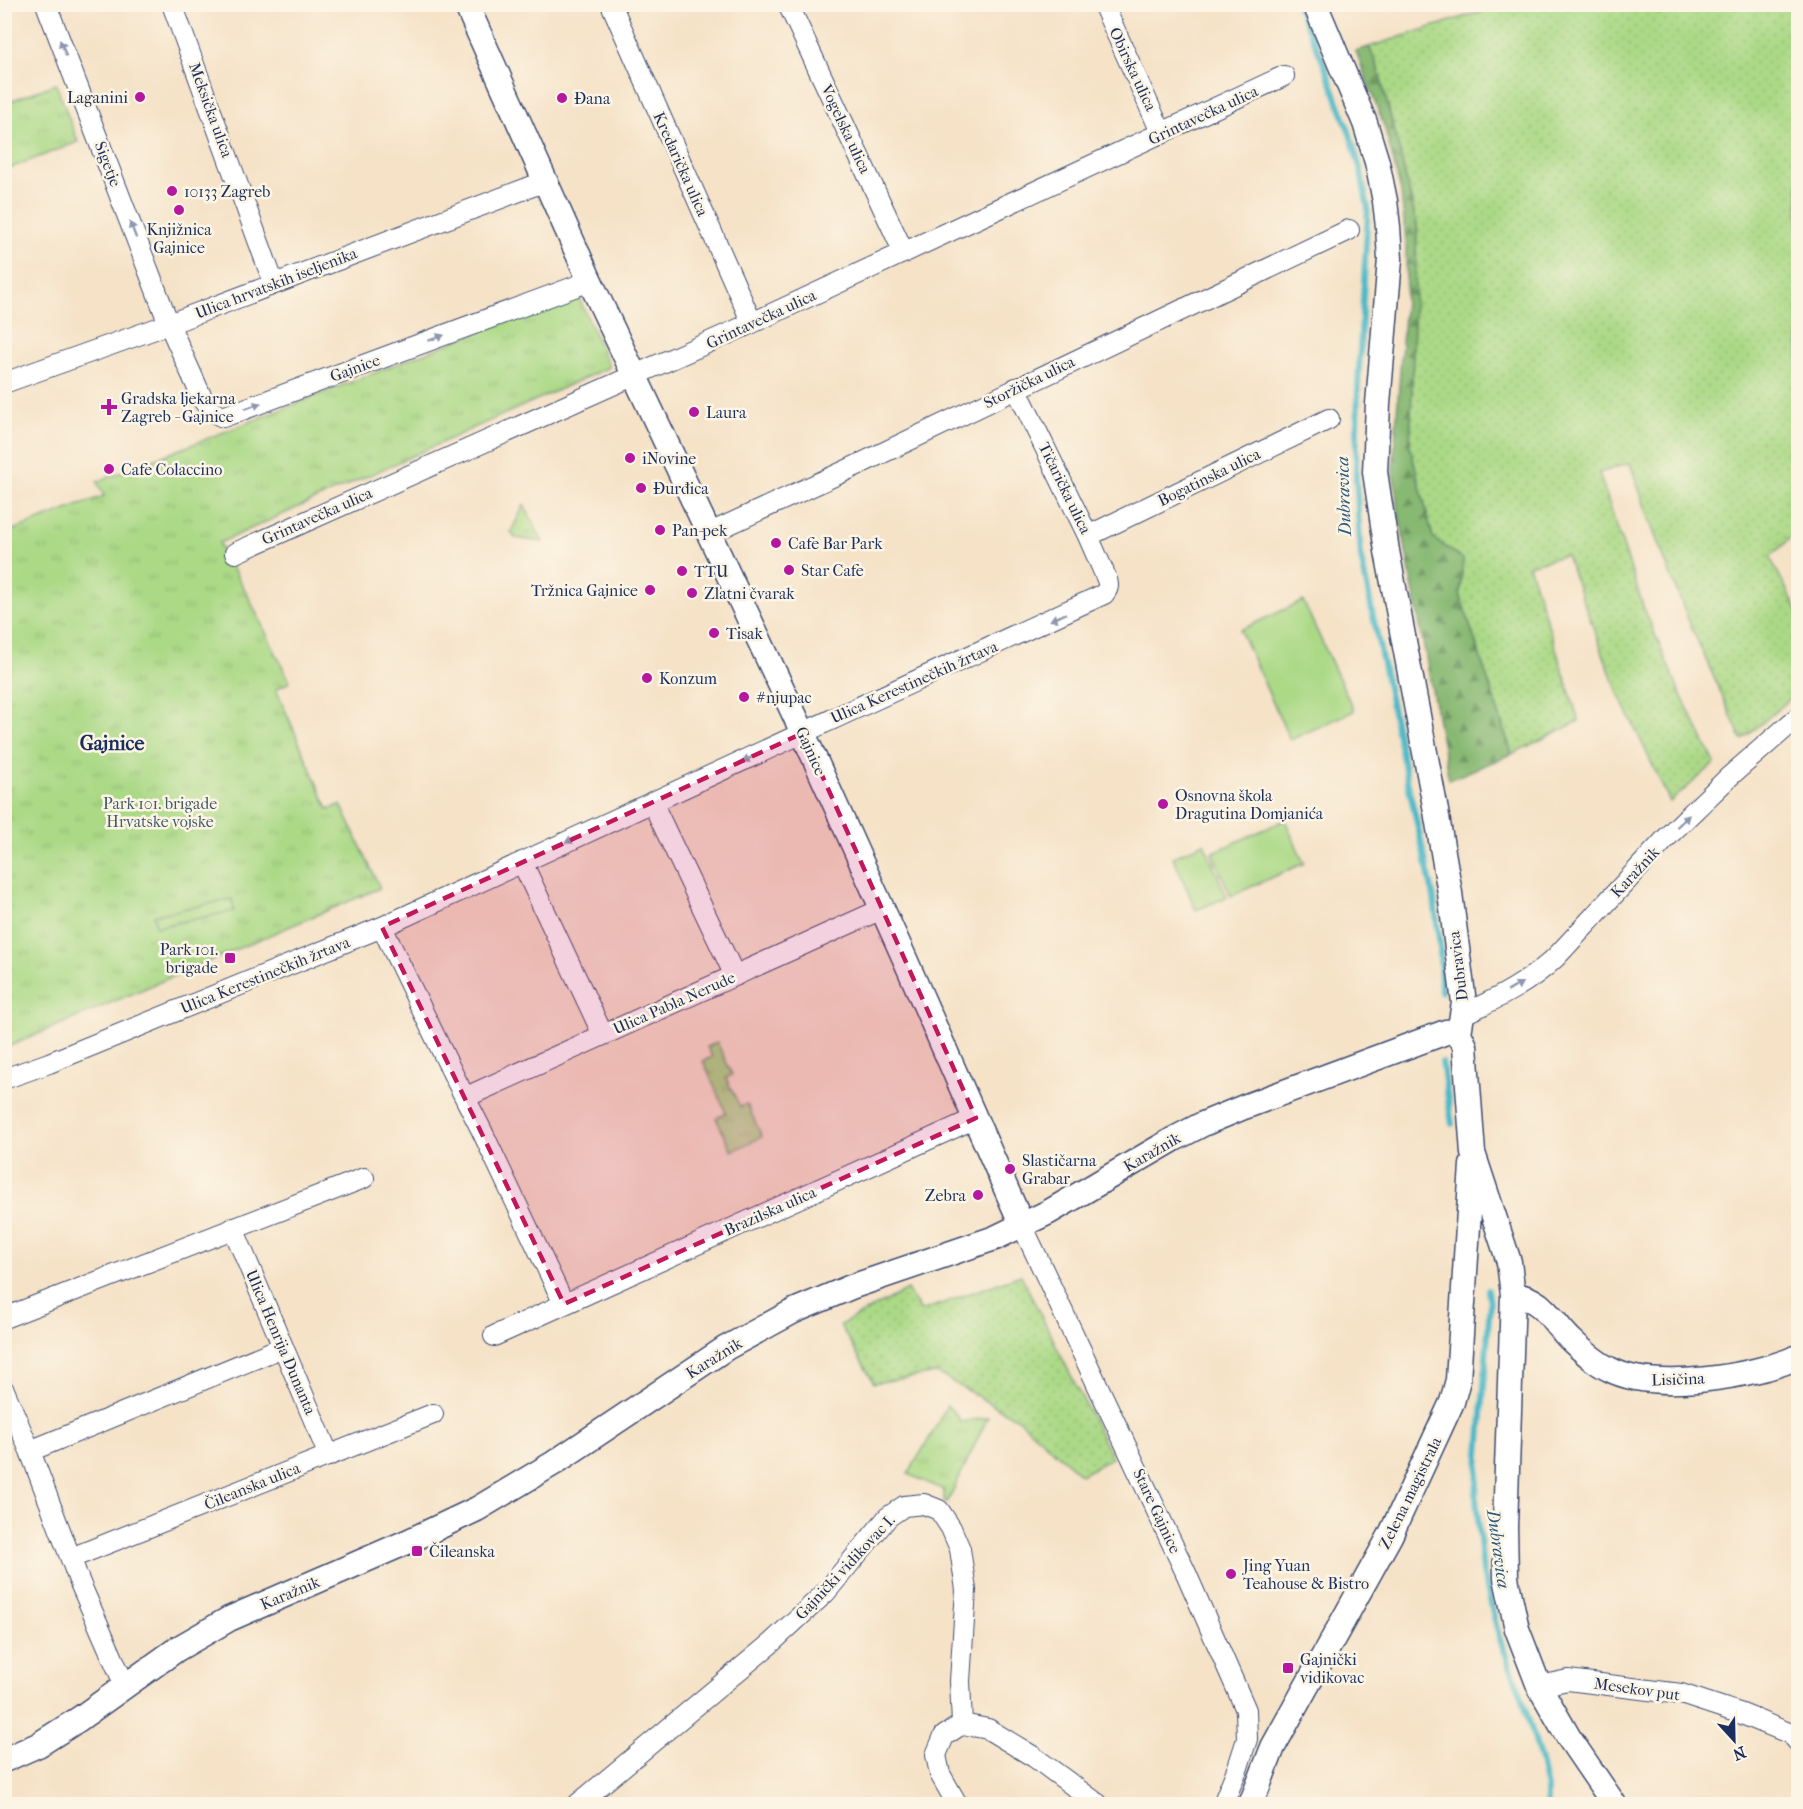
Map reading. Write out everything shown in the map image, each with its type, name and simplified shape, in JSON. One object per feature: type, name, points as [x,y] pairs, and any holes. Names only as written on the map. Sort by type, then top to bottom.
[{"type":"street","name":"Sigetje","points":[[46,4],[169,324]]},
{"type":"street","name":"Meksička ulica","points":[[172,4],[274,284]]},
{"type":"street","name":"Gajnice","points":[[466,4],[590,281],[803,733],[1022,1225]]},
{"type":"street","name":"Kredarička ulica","points":[[611,4],[752,324]]},
{"type":"street","name":"Vogelska ulica","points":[[788,4],[904,253]]},
{"type":"street","name":"Obirska ulica","points":[[1103,4],[1162,134]]},
{"type":"street","name":"Dubravica","points":[[1315,4],[1365,123],[1377,162],[1385,201],[1390,259],[1378,404],[1376,472],[1387,551],[1450,893],[1460,969],[1461,1023],[1465,1046],[1473,1153],[1509,1262],[1513,1294],[1505,1526],[1506,1578],[1517,1629],[1539,1686],[1569,1738],[1614,1804]]},
{"type":"street","name":"Grintavečka ulica","points":[[235,553],[752,324],[1284,76]]},
{"type":"street","name":"Ulica hrvatskih iseljenika","points":[[4,383],[169,324],[546,181]]},
{"type":"street","name":"Storžička ulica","points":[[710,533],[847,470],[1348,230]]},
{"type":"street","name":"Gajnice","points":[[169,324],[203,400],[211,411],[223,417],[590,281]]},
{"type":"street","name":"Tičarička ulica","points":[[1016,388],[1088,536],[1106,577],[1108,589]]},
{"type":"street","name":"Bogatinska ulica","points":[[1088,536],[1329,419]]},
{"type":"street","name":"Ulica Kerestinečkih žrtava","points":[[4,1079],[82,1050],[382,927],[1098,599],[1108,589]]},
{"type":"street","name":"Karažnik","points":[[4,1760],[38,1745],[79,1719],[177,1649],[228,1619],[407,1542],[477,1509],[554,1463],[726,1348],[794,1311],[851,1287],[973,1246],[1022,1225],[1049,1212],[1203,1124],[1455,1030],[1461,1023],[1543,970],[1672,832],[1730,776],[1798,717]]},
{"type":"street","points":[[652,802],[735,976]]},
{"type":"street","points":[[522,862],[603,1035]]},
{"type":"street","name":"Ulica Pabla Nerude","points":[[466,1097],[882,909]]},
{"type":"street","points":[[382,927],[564,1304]]},
{"type":"street","name":"Brazilska ulica","points":[[494,1336],[976,1118]]},
{"type":"street","name":"Zelena magistrala","points":[[1251,1804],[1273,1748],[1390,1536],[1452,1402],[1458,1380],[1473,1153]]},
{"type":"street","points":[[4,1318],[364,1178]]},
{"type":"street","name":"Stare Gajnice","points":[[1022,1225],[1168,1533],[1246,1710],[1247,1738],[1223,1804]]},
{"type":"street","name":"Ulica Henrija Dunanta","points":[[233,1228],[330,1456]]},
{"type":"street","points":[[1466,1256],[1491,1254],[1501,1256],[1509,1262]]},
{"type":"street","name":"Lisičina","points":[[1513,1294],[1526,1296],[1536,1302],[1570,1339],[1610,1370],[1639,1380],[1669,1382],[1736,1375],[1784,1364],[1798,1357]]},
{"type":"street","points":[[30,1451],[283,1347]]},
{"type":"street","points":[[4,1390],[125,1686]]},
{"type":"street","name":"Čileanska ulica","points":[[71,1558],[433,1414]]},
{"type":"street","name":"Gajnički vidikovac I.","points":[[578,1804],[770,1644],[825,1593],[888,1517],[904,1506],[924,1504],[939,1510],[951,1528],[960,1549],[966,1590],[960,1681],[962,1724]]},
{"type":"street","name":"Mesekov put","points":[[1539,1686],[1568,1680],[1681,1694],[1762,1722],[1791,1734],[1798,1742]]},
{"type":"street","points":[[957,1804],[940,1774],[936,1755],[944,1736],[962,1724],[988,1729],[1034,1756],[1098,1804]]},
{"type":"highlighted area","points":[[803,733],[976,1118],[564,1304],[382,927]]},
{"type":"green space","points":[[1501,5],[1798,5],[1798,531],[1770,557],[1798,612],[1798,692],[1742,740],[1690,624],[1654,533],[1630,463],[1599,473],[1643,606],[1679,691],[1715,763],[1670,802],[1616,688],[1566,555],[1529,565],[1579,721],[1512,754],[1460,595],[1463,559],[1433,538],[1410,447],[1417,225],[1377,65],[1369,47]]},
{"type":"green space","points":[[1369,47],[1377,65],[1417,225],[1410,447],[1433,538],[1463,559],[1460,595],[1512,754],[1449,780],[1393,471],[1406,286],[1406,242],[1401,192],[1385,129],[1356,51]]},
{"type":"green space","points":[[56,84],[78,142],[5,170],[5,103]]},
{"type":"green space","name":"Park 101. brigade Hrvatske vojske","points":[[577,293],[609,367],[219,543],[290,682],[276,689],[328,809],[341,805],[380,888],[5,1048],[5,533],[104,496],[97,482]]},
{"type":"green space","points":[[524,505],[543,542],[515,538],[511,532]]},
{"type":"green space","points":[[1303,601],[1354,711],[1290,740],[1240,630]]},
{"type":"green space","points":[[1285,820],[1304,863],[1231,896],[1212,853]]},
{"type":"green space","points":[[1204,843],[1227,897],[1196,910],[1173,857]]},
{"type":"green space","points":[[232,899],[234,911],[156,927],[154,915]]},
{"type":"green space","points":[[717,1042],[732,1075],[726,1078],[740,1107],[747,1104],[762,1137],[732,1151],[716,1118],[726,1113],[703,1061],[712,1057],[707,1047]]},
{"type":"green space","points":[[1021,1275],[1112,1458],[1081,1475],[1019,1420],[937,1373],[874,1383],[840,1325],[907,1290],[921,1311]]},
{"type":"green space","points":[[947,1405],[961,1422],[988,1417],[947,1503],[944,1502],[944,1490],[908,1474]]},
{"type":"waterway","name":"Dubravica","points":[[1297,4],[1322,59],[1350,134],[1368,208],[1358,386],[1356,477],[1361,558],[1434,898],[1440,948],[1441,992]]},
{"type":"waterway","name":"Dubravica","points":[[1442,1062],[1452,1124]]},
{"type":"waterway","name":"Dubravica","points":[[1488,1290],[1490,1303],[1476,1497],[1483,1572],[1499,1637],[1522,1697],[1540,1758],[1547,1788],[1547,1804]]},
{"type":"place","name":"Laganini","points":[[140,97]]},
{"type":"place","name":"Đana","points":[[562,98]]},
{"type":"place","name":"10133 Zagreb","points":[[172,191]]},
{"type":"place","name":"Knjižnica Gajnice","points":[[179,210]]},
{"type":"place","name":"Gradska ljekarna Zagreb - Gajnice","points":[[109,407]]},
{"type":"place","name":"Laura","points":[[694,412]]},
{"type":"place","name":"iNovine","points":[[630,458]]},
{"type":"place","name":"Cafe Colaccino","points":[[109,469]]},
{"type":"place","name":"Đurđica","points":[[641,488]]},
{"type":"place","name":"Pan-pek","points":[[660,530]]},
{"type":"place","name":"Cafe Bar Park","points":[[776,543]]},
{"type":"place","name":"Star Cafe","points":[[789,570]]},
{"type":"place","name":"TTU","points":[[682,571]]},
{"type":"place","name":"Tržnica Gajnice","points":[[650,590]]},
{"type":"place","name":"Zlatni čvarak","points":[[692,593]]},
{"type":"place","name":"Tisak","points":[[714,633]]},
{"type":"place","name":"Konzum","points":[[647,678]]},
{"type":"place","name":"#njupac","points":[[744,697]]},
{"type":"place","name":"Osnovna škola Dragutina Domjanića","points":[[1163,804]]},
{"type":"place","name":"Park 101. brigade","points":[[230,958]]},
{"type":"place","name":"Slastičarna Grabar","points":[[1010,1169]]},
{"type":"place","name":"Zebra","points":[[978,1195]]},
{"type":"place","name":"Čileanska","points":[[417,1551]]},
{"type":"place","name":"Jing Yuan Teahouse & Bistro","points":[[1231,1574]]},
{"type":"place","name":"Gajnički vidikovac","points":[[1288,1668]]},
{"type":"district","name":"Gajnice","points":[[112,743]]}]
